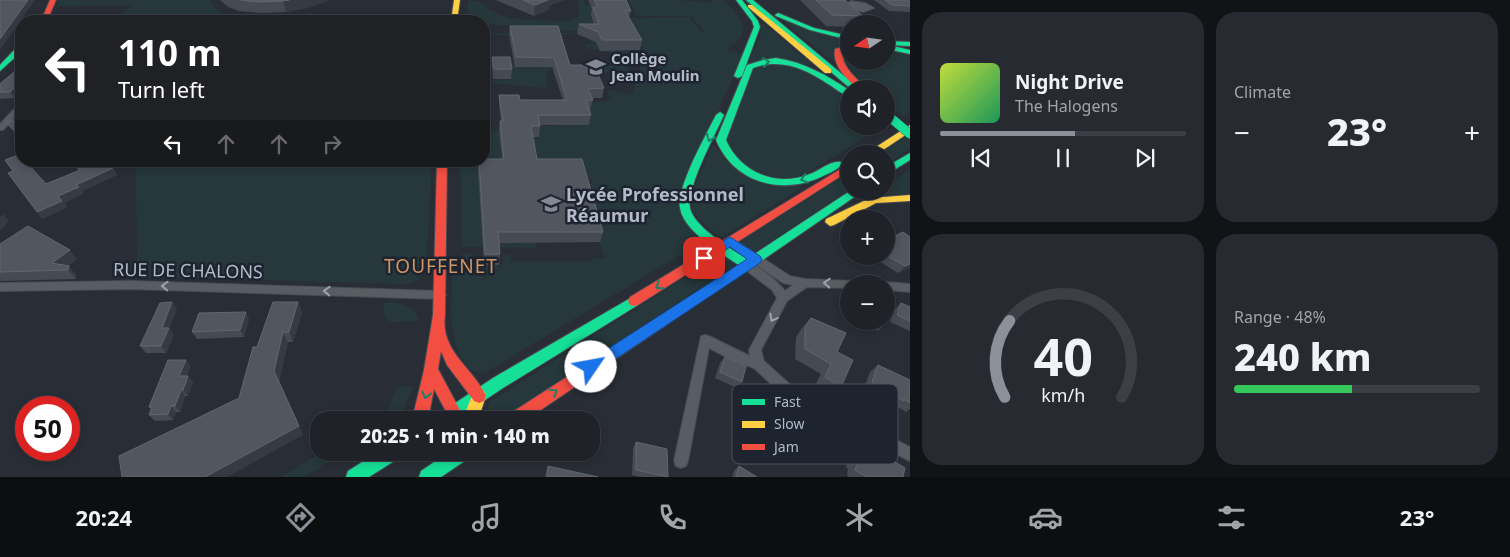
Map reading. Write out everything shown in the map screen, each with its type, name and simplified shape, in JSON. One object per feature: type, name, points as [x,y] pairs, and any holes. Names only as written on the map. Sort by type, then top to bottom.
[{"type":"main road","points":[[47,15],[53,0]]},
{"type":"main road","points":[[455,15],[457,0]]},
{"type":"main road","points":[[739,0],[758,27],[686,194],[687,213],[752,262]]},
{"type":"main road","points":[[743,0],[840,81]]},
{"type":"main road","points":[[749,0],[845,80]]},
{"type":"main road","points":[[755,0],[793,22],[840,35]]},
{"type":"main road","points":[[895,43],[910,44]]},
{"type":"main road","points":[[895,49],[910,52]]},
{"type":"main road","points":[[840,50],[836,58],[840,67]]},
{"type":"main road","points":[[0,69],[15,54]]},
{"type":"main road","points":[[840,88],[812,70],[798,64],[774,61],[754,64],[750,68],[721,140],[722,149],[725,154],[741,168],[761,177],[782,182],[805,180],[840,164]]},
{"type":"main road","points":[[843,70],[854,80]]},
{"type":"main road","points":[[895,122],[910,134]]},
{"type":"main road","points":[[884,145],[910,128]]},
{"type":"main road","points":[[895,166],[910,156]]},
{"type":"main road","points":[[422,411],[431,370],[440,295],[442,167]]},
{"type":"main road","points":[[456,411],[840,173]]},
{"type":"main road","points":[[780,243],[819,228],[874,200],[910,198]]},
{"type":"main road","points":[[527,411],[844,200]]},
{"type":"main road","points":[[437,329],[454,364],[479,396]]},
{"type":"main road","points":[[431,370],[453,411]]},
{"type":"main road","points":[[473,411],[479,396]]},
{"type":"main road","points":[[363,475],[381,461]]},
{"type":"main road","points":[[427,477],[450,461]]},
{"type":"street","points":[[0,128],[15,113]]},
{"type":"street","points":[[752,262],[794,282],[840,284]]},
{"type":"street","points":[[752,262],[783,298]]},
{"type":"street","points":[[758,364],[755,350],[783,298],[805,283]]},
{"type":"street","name":"RUE DE CHALONS","points":[[0,288],[131,285],[440,295]]},
{"type":"street","points":[[895,287],[910,288]]},
{"type":"street","points":[[682,461],[705,340],[758,364],[780,384]]},
{"type":"street","points":[[898,448],[910,454]]},
{"type":"shaded area","points":[[59,0],[210,0],[219,11],[227,15],[120,15],[132,5],[57,6]]},
{"type":"shaded area","points":[[578,0],[584,0],[585,5],[590,5],[595,16],[590,16],[591,19],[689,17],[701,32],[704,31],[691,16],[637,16],[629,2],[625,0],[678,0],[713,3],[713,0],[723,0],[734,10],[744,25],[741,37],[727,50],[744,54],[678,199],[679,207],[708,241],[708,245],[699,251],[678,256],[488,371],[475,372],[467,366],[459,353],[453,332],[451,310],[452,276],[463,273],[462,254],[472,253],[473,265],[503,264],[503,254],[510,254],[512,261],[592,261],[591,258],[605,259],[606,256],[603,255],[584,184],[593,184],[592,179],[582,179],[536,169],[529,137],[536,126],[588,125],[588,103],[609,101],[608,98],[613,98],[609,96],[607,90],[632,95],[645,52],[637,37],[603,30],[536,31],[534,26],[490,25],[490,15],[467,15],[468,1],[476,1],[486,5],[486,8],[513,20],[515,20],[515,17],[522,20],[569,21],[579,17]]},
{"type":"shaded area","points":[[781,20],[840,37],[840,56],[834,62]]},
{"type":"shaded area","points":[[760,24],[764,24],[813,65],[760,60],[748,63],[761,34]]},
{"type":"shaded area","points":[[490,33],[598,33],[600,51],[587,49],[585,45],[592,44],[587,34],[490,35]]},
{"type":"shaded area","points":[[602,51],[640,51],[636,62],[627,57]]},
{"type":"shaded area","points":[[895,51],[910,54],[910,111],[902,116],[895,111],[895,80],[861,80],[852,70],[895,70]]},
{"type":"shaded area","points":[[511,57],[515,67],[532,67],[550,58],[553,68],[545,72],[547,78],[546,88],[492,83],[492,80],[510,80],[509,67],[490,67],[490,58]]},
{"type":"shaded area","points":[[588,62],[625,62],[630,72],[592,72]]},
{"type":"shaded area","points":[[775,63],[787,65],[806,71],[823,80],[840,92],[840,135],[870,135],[853,145],[840,145],[840,153],[808,172],[794,177],[779,178],[752,171],[734,158],[726,137],[753,71],[760,66]]},
{"type":"shaded area","points":[[490,131],[499,131],[503,170],[483,243],[536,243],[537,248],[462,247],[460,167],[490,167]]},
{"type":"shaded area","points":[[910,134],[910,149],[895,159],[895,145],[893,145]]},
{"type":"shaded area","points":[[712,146],[716,147],[722,157],[731,165],[752,178],[776,185],[799,186],[801,188],[723,236],[717,236],[692,212],[690,197]]},
{"type":"shaded area","points":[[132,167],[432,167],[426,268],[418,280],[407,284],[137,277],[136,171]]},
{"type":"shaded area","points":[[910,170],[910,195],[895,195],[895,179]]},
{"type":"shaded area","points":[[840,179],[840,196],[755,252],[739,243]]},
{"type":"shaded area","points":[[722,254],[736,264],[514,411],[488,411],[491,401]]},
{"type":"shaded area","points":[[394,302],[410,308],[416,313],[419,321],[391,322],[388,320],[384,314],[384,303]]},
{"type":"shaded area","points":[[414,386],[402,411],[388,411],[396,387]]},
{"type":"shaded area","points":[[310,460],[331,461],[304,477],[281,477]]},
{"type":"building","points":[[0,0],[28,0],[17,15],[15,15],[15,18],[0,39]]},
{"type":"building","points":[[241,0],[289,0],[258,2]]},
{"type":"building","points":[[523,0],[548,0],[535,5]]},
{"type":"building","points":[[594,0],[626,0],[631,11],[625,11],[642,40],[602,40],[598,32],[579,24],[599,24],[593,7],[598,7]]},
{"type":"building","points":[[816,0],[845,0],[862,15],[840,15],[832,15]]},
{"type":"building","points":[[885,0],[910,0],[910,6],[892,5]]},
{"type":"building","points":[[510,26],[558,26],[570,65],[594,65],[604,88],[588,89],[593,100],[586,100],[591,115],[538,115],[540,126],[531,126],[537,159],[582,159],[603,232],[498,232],[500,254],[485,254],[479,167],[490,167],[490,159],[504,159],[500,121],[503,121],[499,95],[519,95],[520,100],[567,100],[554,58],[516,57]]},
{"type":"building","points":[[492,57],[510,57],[512,69],[494,69]]},
{"type":"building","points":[[15,71],[15,87],[10,92],[0,92],[0,84]]},
{"type":"building","points":[[15,120],[15,132],[7,123]]},
{"type":"building","points":[[15,156],[15,167],[31,167],[46,184],[80,170],[77,167],[113,168],[76,185],[79,187],[58,196],[62,201],[37,212],[8,173],[13,171],[5,160]]},
{"type":"building","points":[[28,226],[70,250],[52,263],[69,266],[68,270],[0,272],[0,244]]},
{"type":"building","points":[[903,232],[910,237],[910,264],[905,266],[895,260],[895,236]]},
{"type":"building","points":[[172,302],[162,328],[169,328],[161,346],[140,346],[160,303]]},
{"type":"building","points":[[273,302],[298,302],[289,332],[283,332],[274,371],[299,426],[205,477],[122,477],[119,456],[239,398],[253,347],[257,347]]},
{"type":"building","points":[[901,303],[910,307],[910,321],[897,315]]},
{"type":"building","points":[[246,312],[240,330],[192,332],[199,313]]},
{"type":"building","points":[[811,318],[846,333],[837,352],[853,360],[842,384],[836,384],[825,377],[831,364],[805,349],[805,327]]},
{"type":"building","points":[[725,357],[746,366],[742,382],[720,372]]},
{"type":"building","points":[[168,360],[186,360],[179,376],[188,376],[175,406],[171,406],[168,414],[149,415],[152,407],[149,407]]},
{"type":"building","points":[[878,365],[910,380],[910,403],[898,398],[898,384],[876,384],[872,382]]},
{"type":"building","points":[[636,442],[667,449],[668,477],[636,470]]},
{"type":"building","points":[[857,464],[898,464],[905,468],[903,477],[867,477],[855,470]]},
{"type":"building","points":[[548,466],[598,477],[547,477]]},
{"type":"building","points":[[739,466],[757,477],[736,477]]},
{"type":"traffic: fast","points":[[738,76],[757,27],[755,21],[739,0]]},
{"type":"traffic: fast","points":[[749,0],[845,80]]},
{"type":"traffic: fast","points":[[778,15],[812,29],[840,36]]},
{"type":"traffic: fast","points":[[895,43],[910,44]]},
{"type":"traffic: fast","points":[[895,49],[910,52]]},
{"type":"traffic: fast","points":[[0,69],[15,54]]},
{"type":"traffic: fast","points":[[838,164],[803,180],[790,182],[765,179],[753,175],[733,162],[721,140],[750,67],[763,62],[789,62],[814,72],[840,88]]},
{"type":"traffic: fast","points":[[720,115],[692,176],[685,200],[685,208],[688,216],[702,232],[747,265]]},
{"type":"traffic: fast","points":[[895,122],[910,134]]},
{"type":"traffic: fast","points":[[895,166],[910,156]]},
{"type":"traffic: fast","points":[[749,263],[844,200]]},
{"type":"traffic: fast","points":[[456,411],[498,383],[634,301]]},
{"type":"traffic: fast","points":[[354,477],[379,461]]},
{"type":"traffic: fast","points":[[427,477],[450,461]]},
{"type":"traffic: slow","points":[[455,15],[457,0]]},
{"type":"traffic: slow","points":[[750,6],[828,71]]},
{"type":"traffic: slow","points":[[884,145],[910,128]]},
{"type":"traffic: slow","points":[[830,222],[874,200],[910,198]]},
{"type":"traffic: slow","points":[[473,411],[479,396]]},
{"type":"traffic: jam","points":[[47,15],[53,0]]},
{"type":"traffic: jam","points":[[840,50],[838,51],[840,63]]},
{"type":"traffic: jam","points":[[844,70],[853,80]]},
{"type":"traffic: jam","points":[[422,411],[431,370],[439,315],[442,167]]},
{"type":"traffic: jam","points":[[634,301],[840,173]]},
{"type":"traffic: jam","points":[[527,411],[749,263]]},
{"type":"traffic: jam","points":[[437,329],[452,361],[479,396]]},
{"type":"traffic: jam","points":[[431,370],[453,411]]},
{"type":"place","name":"Collège Jean Moulin","points":[[596,67]]},
{"type":"place","name":"Lycée Professionnel Réaumur","points":[[551,204]]},
{"type":"district","name":"TOUFFENET","points":[[441,266]]},
{"type":"route","points":[[591,367],[756,259],[730,241],[704,258]]}]
